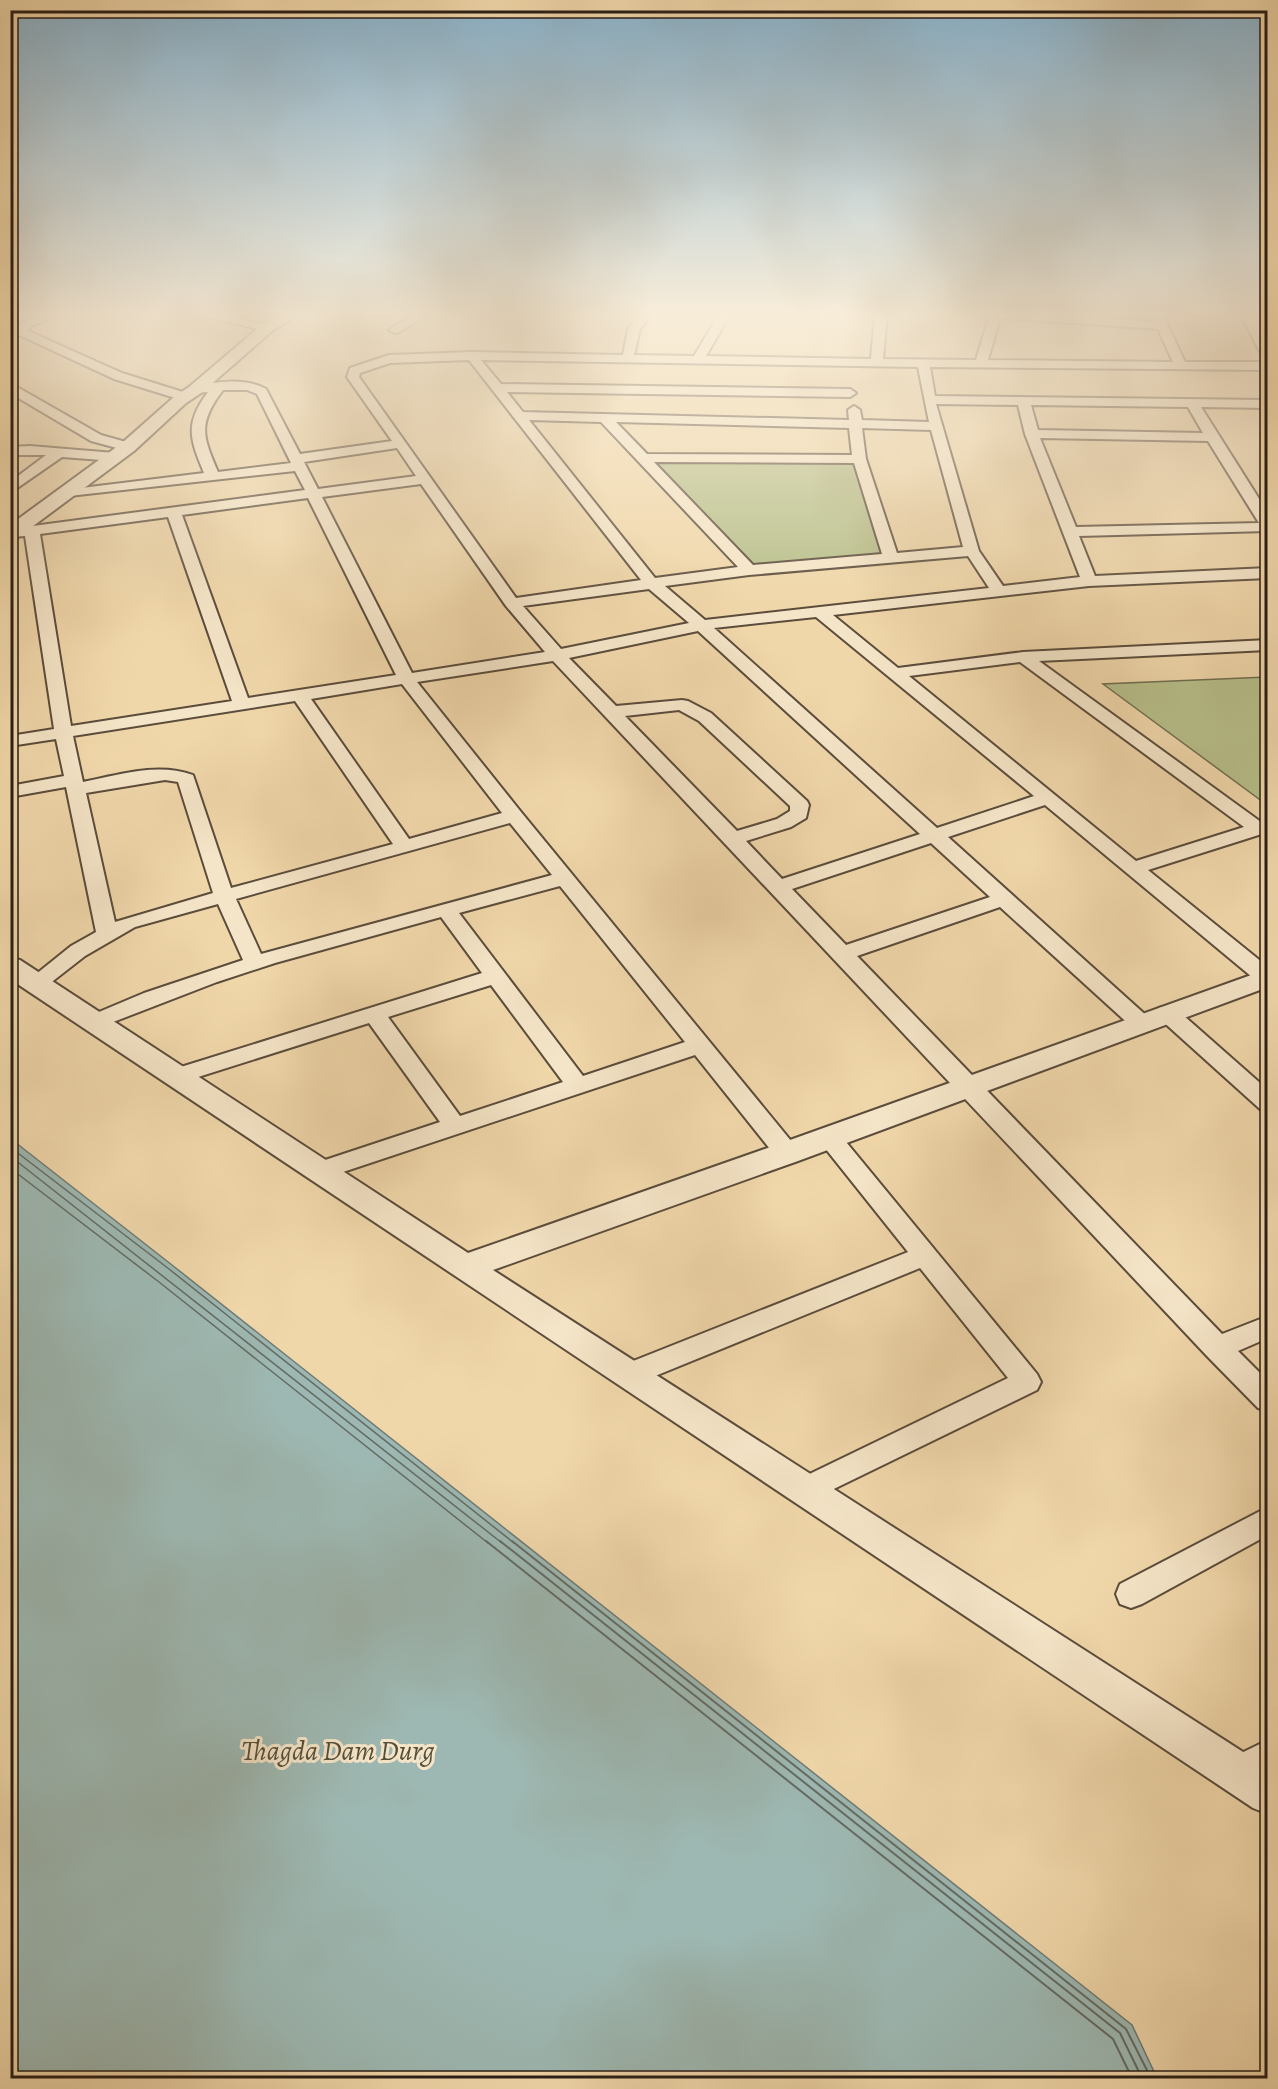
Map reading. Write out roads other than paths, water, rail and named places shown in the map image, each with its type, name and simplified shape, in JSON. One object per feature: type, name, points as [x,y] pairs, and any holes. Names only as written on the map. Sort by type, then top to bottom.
[{"type":"street","points":[[50,410],[121,452]]},
{"type":"street","points":[[17,531],[121,452],[170,410]]},
{"type":"street","points":[[201,410],[196,425],[197,438],[213,477]]},
{"type":"street","points":[[271,410],[407,680],[787,1153]]},
{"type":"street","points":[[376,410],[512,603],[557,655],[1268,1400]]},
{"type":"street","points":[[516,410],[650,582],[702,625],[1004,899],[1154,1018],[1268,1103]]},
{"type":"street","points":[[855,410],[860,459],[891,558]]},
{"type":"street","points":[[932,410],[972,550],[999,591]]},
{"type":"street","points":[[1026,410],[1032,434],[1089,581]]},
{"type":"street","points":[[1197,410],[1268,526]]},
{"type":"street","points":[[520,416],[937,426]]},
{"type":"street","points":[[605,418],[749,570]]},
{"type":"street","points":[[1032,434],[1212,437]]},
{"type":"street","points":[[65,494],[213,477],[400,444]]},
{"type":"street","points":[[10,451],[121,452]]},
{"type":"street","points":[[10,489],[58,453]]},
{"type":"street","points":[[642,458],[860,459]]},
{"type":"street","points":[[17,531],[424,478]]},
{"type":"street","points":[[174,512],[242,706]]},
{"type":"street","points":[[1069,532],[1268,526]]},
{"type":"street","points":[[17,531],[107,933]]},
{"type":"street","points":[[512,603],[749,570],[972,550]]},
{"type":"street","points":[[10,741],[557,655],[702,625],[1089,581],[1268,573]]},
{"type":"street","points":[[820,612],[1267,977]]},
{"type":"street","points":[[895,673],[1023,657],[1268,645]]},
{"type":"street","points":[[1023,657],[1263,827]]},
{"type":"street","points":[[301,697],[404,846]]},
{"type":"street","points":[[612,712],[670,705],[689,707],[705,717],[800,805],[799,814],[790,821],[732,839]]},
{"type":"street","points":[[10,792],[165,774],[181,776],[189,784],[224,896],[254,961]]},
{"type":"street","points":[[777,887],[1048,798]]},
{"type":"street","points":[[23,974],[78,951],[107,933],[151,916],[514,816]]},
{"type":"street","points":[[1134,868],[1263,827]]},
{"type":"street","points":[[95,1022],[156,995],[254,961],[565,878]]},
{"type":"street","points":[[841,954],[1004,899]]},
{"type":"street","points":[[447,911],[578,1086]]},
{"type":"street","points":[[23,974],[628,1375],[1268,1793]]},
{"type":"street","points":[[176,1076],[496,976]]},
{"type":"street","points":[[464,1267],[787,1153],[1267,977]]},
{"type":"street","points":[[375,1015],[456,1127]]},
{"type":"street","points":[[319,1171],[699,1045]]},
{"type":"street","points":[[805,1490],[1027,1382],[829,1137]]},
{"type":"street","points":[[628,1375],[925,1256]]},
{"type":"street","points":[[1217,1348],[1268,1326]]},
{"type":"street","points":[[1131,1594],[1268,1520]]},
{"type":"street","points":[[1237,1773],[1268,1756]]},
{"type":"water","name":"Thagda Dam Durg","points":[[11,1139],[1132,2025],[1157,2078],[11,2078]]}]
